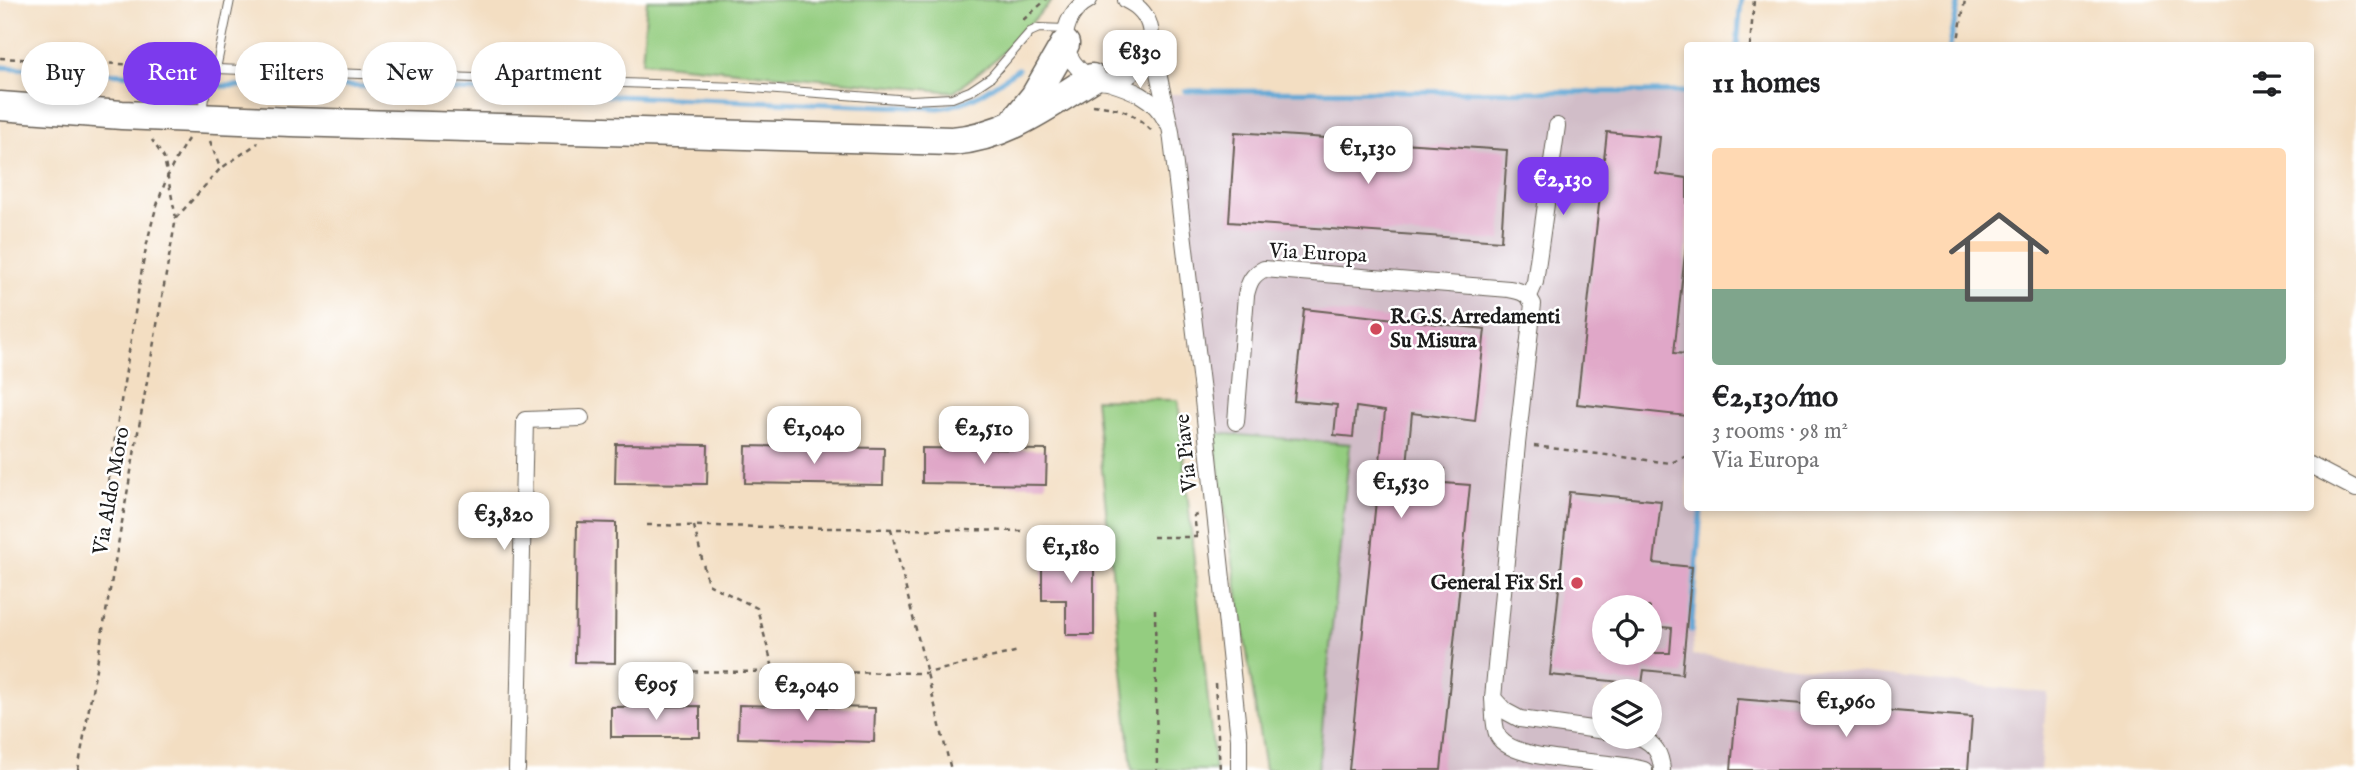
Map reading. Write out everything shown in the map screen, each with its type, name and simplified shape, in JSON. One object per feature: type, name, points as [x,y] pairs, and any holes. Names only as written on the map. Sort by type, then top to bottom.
[{"type":"highway","points":[[1008,128],[1035,96],[1066,36]]},
{"type":"highway","points":[[0,106],[203,108],[291,122],[952,141],[973,140],[1008,128],[1091,82]]},
{"type":"street","points":[[1089,0],[1076,9],[1066,36],[1074,64],[1091,82],[1119,80],[1131,74],[1148,54],[1151,41]]},
{"type":"street","name":"Via Piave","points":[[1126,0],[1141,6],[1147,20],[1171,132],[1206,434],[1239,770]]},
{"type":"street","name":"Via Piave","points":[[1091,82],[1140,93],[1162,113],[1171,132]]},
{"type":"street","points":[[1556,126],[1535,282],[1529,296],[1533,304],[1493,698],[1496,728],[1499,738],[1511,748],[1529,754],[1627,765],[1644,770]]},
{"type":"street","name":"Via Europa","points":[[1236,422],[1248,283],[1256,273],[1264,269],[1509,289],[1529,296]]},
{"type":"street","points":[[517,770],[525,420],[581,418]]},
{"type":"street","points":[[2314,466],[2356,489]]},
{"type":"street","points":[[1493,698],[1505,712],[1520,719],[1592,729]]},
{"type":"street","points":[[1656,749],[1662,770]]},
{"type":"lane","points":[[221,44],[230,0]]},
{"type":"lane","points":[[221,69],[738,87],[911,100],[952,98],[970,91],[990,77],[1030,32],[1039,28],[1066,36]]},
{"type":"path","points":[[1030,32],[1022,21],[1046,0]]},
{"type":"path","points":[[1751,42],[1754,0]]},
{"type":"path","points":[[1958,42],[1965,0]]},
{"type":"path","points":[[0,58],[123,64]]},
{"type":"path","points":[[1091,82],[1092,105],[1133,114],[1153,133]]},
{"type":"path","points":[[203,108],[220,169]]},
{"type":"path","points":[[108,482],[142,265],[167,176],[203,108]]},
{"type":"path","points":[[176,218],[220,169],[291,122]]},
{"type":"path","points":[[149,136],[164,158],[176,218]]},
{"type":"path","name":"Via Aldo Moro","points":[[78,770],[176,218]]},
{"type":"path","points":[[1517,444],[1671,463],[1684,457]]},
{"type":"path","points":[[1197,537],[1194,516],[1203,513]]},
{"type":"path","points":[[647,525],[1022,531]]},
{"type":"path","points":[[694,526],[708,584],[757,608],[774,672]]},
{"type":"path","points":[[891,529],[951,770]]},
{"type":"path","points":[[1153,537],[1203,537]]},
{"type":"path","points":[[1155,609],[1157,770]]},
{"type":"path","points":[[643,671],[927,673],[1019,651]]},
{"type":"path","points":[[1215,680],[1220,770]]},
{"type":"shaded area","points":[[1168,94],[1684,95],[1684,511],[1704,511],[1692,655],[2047,693],[2040,770],[1318,770],[1350,445],[1213,433]]},
{"type":"green space","points":[[647,0],[1053,0],[997,58],[954,92],[642,62]]},
{"type":"green space","points":[[1095,399],[1178,400],[1215,770],[1132,770]]},
{"type":"green space","points":[[1213,433],[1350,444],[1318,770],[1265,770]]},
{"type":"building","points":[[1235,132],[1507,150],[1501,241],[1229,222]]},
{"type":"building","points":[[1607,132],[1660,137],[1656,174],[1684,178],[1684,263],[1674,353],[1684,354],[1684,416],[1577,404]]},
{"type":"building","points":[[1304,309],[1485,329],[1475,421],[1412,413],[1407,465],[1445,469],[1444,483],[1470,485],[1441,770],[1349,770],[1385,411],[1356,407],[1353,437],[1334,435],[1337,405],[1294,401]]},
{"type":"building","points":[[616,444],[708,445],[707,484],[615,483]]},
{"type":"building","points":[[746,446],[884,448],[883,485],[745,483]]},
{"type":"building","points":[[922,448],[1047,450],[1046,485],[922,483]]},
{"type":"building","points":[[1569,492],[1661,501],[1654,563],[1692,567],[1682,674],[1644,670],[1643,679],[1592,679],[1550,675]]},
{"type":"building","points":[[577,522],[616,523],[615,663],[575,662]]},
{"type":"building","points":[[1042,546],[1094,546],[1094,635],[1066,635],[1066,600],[1042,600]]},
{"type":"building","points":[[1737,699],[1972,717],[1968,770],[1731,770]]},
{"type":"building","points":[[739,705],[875,708],[874,742],[738,738]]},
{"type":"building","points":[[700,706],[700,737],[611,737],[611,707]]},
{"type":"waterway","points":[[1737,42],[1741,0]]},
{"type":"waterway","points":[[1951,42],[1959,0]]},
{"type":"waterway","points":[[0,67],[122,74],[218,86],[317,85],[939,108],[971,99],[1018,69]]},
{"type":"waterway","points":[[1185,91],[1684,92]]},
{"type":"waterway","points":[[1691,630],[1701,511]]},
{"type":"place","name":"R.G.S. Arredamenti Su Misura","points":[[1376,329]]},
{"type":"place","name":"General Fix Srl","points":[[1577,583]]}]
